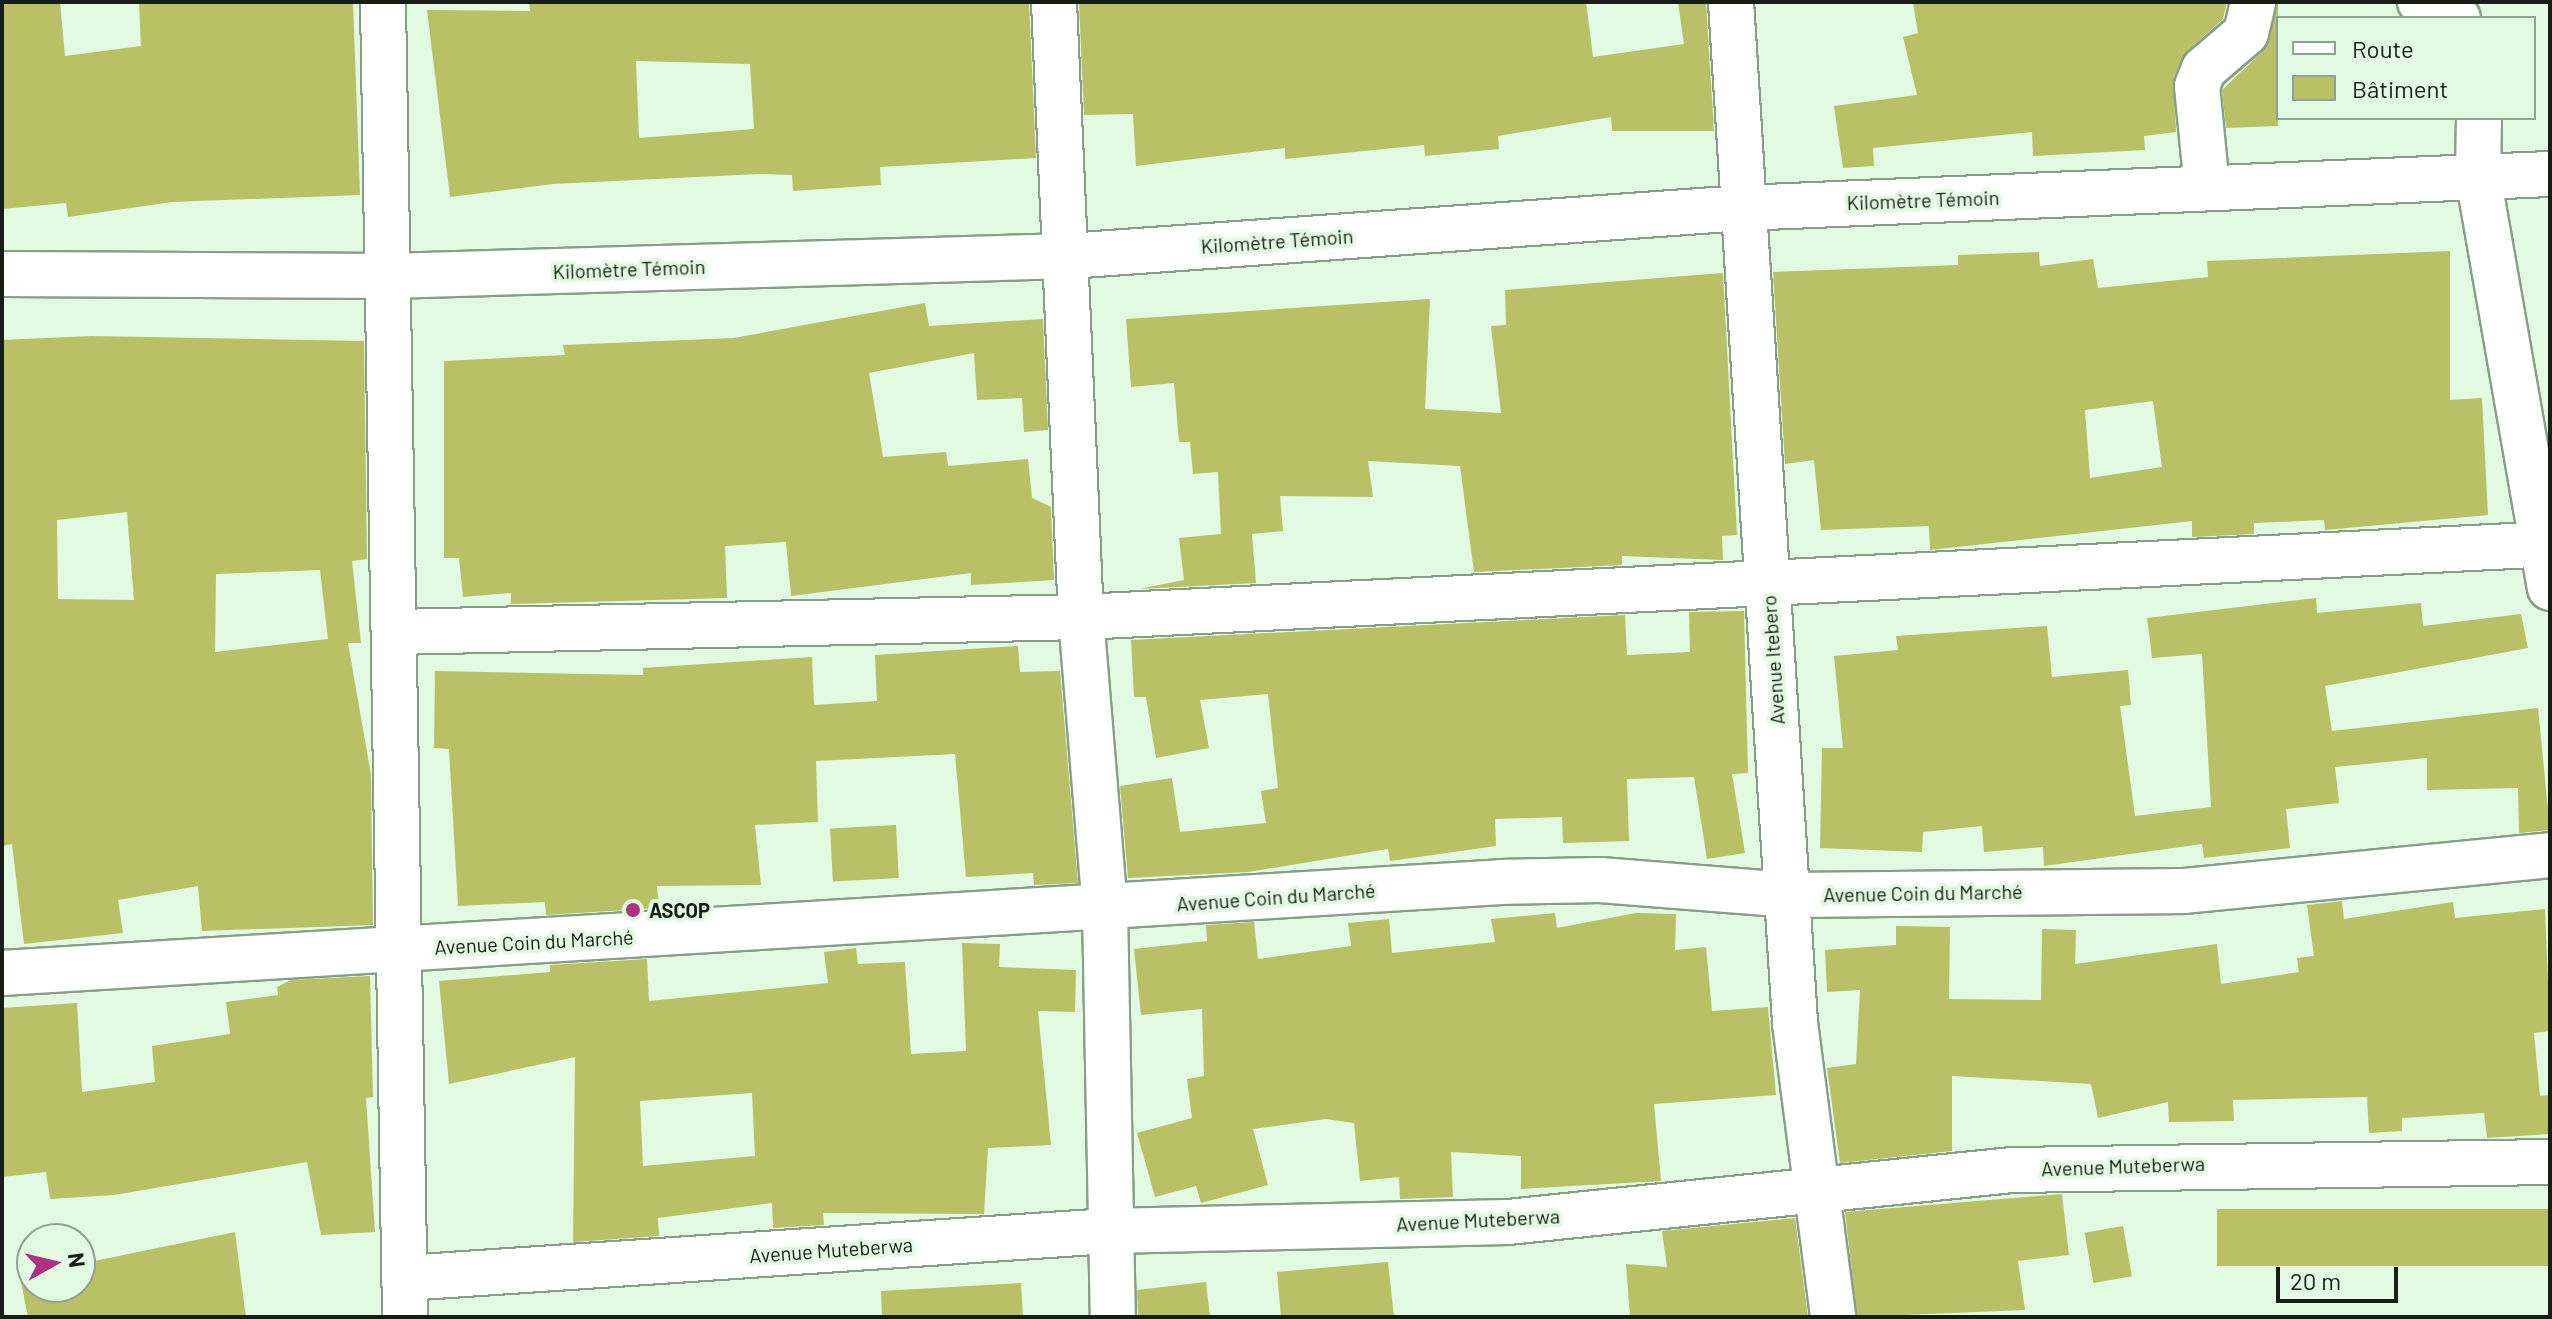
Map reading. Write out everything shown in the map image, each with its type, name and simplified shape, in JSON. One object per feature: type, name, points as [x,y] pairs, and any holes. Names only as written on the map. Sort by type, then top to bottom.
[{"type":"street","points":[[383,2],[403,949],[405,1298]]},
{"type":"street","points":[[1054,2],[1068,256],[1081,617],[1105,909],[1113,1317]]},
{"type":"street","name":"Avenue Itebero","points":[[1731,2],[1767,586],[1812,1188],[1833,1317]]},
{"type":"street","points":[[2207,188],[2197,86],[2204,69],[2246,33],[2253,2]]},
{"type":"street","points":[[2420,2],[2453,16]]},
{"type":"street","points":[[2479,120],[2478,176],[2546,544],[2550,588]]},
{"type":"street","name":"Kilomètre Témoin","points":[[2,274],[389,276],[1068,256],[1742,208],[2550,174]]},
{"type":"street","points":[[394,632],[1081,617],[1767,586],[2546,544]]},
{"type":"street","name":"Avenue Coin du Marché","points":[[2,973],[1105,909],[1501,882],[1600,880],[1791,895],[2184,891],[2550,855]]},
{"type":"street","name":"Avenue Muteberwa","points":[[405,1298],[1109,1231],[1508,1222],[1812,1188],[2178,1162],[2550,1162]]},
{"type":"building","points":[[60,2],[65,56],[141,46],[139,2],[353,2],[360,195],[172,202],[68,217],[66,203],[2,209],[2,4]]},
{"type":"building","points":[[529,2],[1029,2],[1036,158],[880,167],[881,185],[793,191],[792,175],[758,174],[553,184],[450,197],[427,10],[530,11]],"holes":[[[636,61],[750,64],[754,129],[639,138]]]},
{"type":"building","points":[[1079,2],[1586,2],[1593,57],[1684,44],[1678,2],[1706,2],[1714,131],[1612,131],[1611,117],[1498,136],[1499,149],[1425,156],[1424,145],[1285,159],[1285,148],[1136,166],[1133,114],[1084,115]]},
{"type":"building","points":[[1913,2],[2227,2],[2223,19],[2187,51],[2174,76],[2176,132],[2144,136],[2145,150],[2033,156],[2032,132],[1873,148],[1874,166],[1843,168],[1834,106],[1917,95],[1903,37],[1918,33]]},
{"type":"building","points":[[2278,2],[2278,126],[2226,128],[2222,90],[2263,51]]},
{"type":"building","points":[[2450,251],[2450,400],[2482,398],[2488,515],[2325,530],[2324,520],[2254,523],[2254,534],[2192,537],[2192,521],[1930,550],[1929,526],[1821,530],[1814,460],[1785,464],[1773,272],[1958,265],[1958,255],[2039,252],[2040,266],[2093,259],[2098,288],[2208,277],[2207,261]],"holes":[[[2153,401],[2162,467],[2090,478],[2085,410]]]},
{"type":"building","points":[[1723,273],[1737,535],[1722,536],[1723,560],[1622,556],[1622,565],[1474,572],[1460,466],[1368,461],[1373,497],[1280,496],[1283,531],[1252,534],[1256,583],[1139,589],[1184,580],[1179,538],[1221,534],[1218,472],[1193,474],[1190,442],[1179,442],[1174,383],[1131,387],[1126,319],[1430,299],[1425,409],[1501,413],[1491,326],[1506,325],[1505,290]]},
{"type":"building","points":[[925,303],[929,326],[1043,319],[1048,430],[1024,432],[1022,398],[977,400],[974,353],[869,373],[883,457],[946,452],[948,466],[1028,459],[1032,498],[1051,507],[1054,580],[971,585],[971,573],[791,596],[786,542],[725,546],[727,598],[511,604],[511,593],[463,597],[459,558],[444,558],[444,361],[565,355],[563,345],[734,338]]},
{"type":"building","points":[[92,336],[364,341],[367,559],[352,561],[361,643],[348,643],[371,775],[373,925],[202,931],[198,886],[118,900],[123,933],[24,944],[12,844],[2,846],[2,340]],"holes":[[[127,512],[134,600],[58,599],[57,520]],[[320,570],[328,639],[215,652],[216,574]]]},
{"type":"building","points":[[2316,598],[2317,613],[2421,603],[2423,626],[2521,614],[2528,648],[2325,686],[2332,731],[2538,708],[2550,830],[2519,833],[2518,788],[2427,790],[2427,758],[2335,767],[2339,803],[2286,809],[2290,848],[2204,858],[2202,844],[2044,866],[2043,847],[1984,852],[1982,826],[1923,832],[1922,852],[1820,848],[1822,748],[1843,748],[1834,656],[1898,650],[1896,636],[2047,626],[2052,677],[2128,670],[2131,705],[2120,706],[2135,816],[2211,807],[2202,654],[2152,658],[2147,618]]},
{"type":"building","points":[[1744,611],[1748,773],[1732,774],[1745,853],[1707,859],[1694,777],[1627,779],[1629,841],[1563,843],[1562,817],[1495,819],[1496,846],[1390,861],[1388,849],[1248,872],[1128,878],[1120,786],[1172,778],[1180,832],[1266,823],[1261,791],[1278,788],[1268,694],[1200,700],[1209,748],[1156,758],[1146,697],[1134,697],[1131,640],[1625,615],[1627,655],[1690,652],[1689,612]]},
{"type":"building","points":[[1018,646],[1020,672],[1060,671],[1078,883],[1034,885],[1033,873],[966,877],[955,754],[816,761],[818,822],[755,825],[761,885],[657,886],[659,908],[546,915],[545,902],[458,906],[449,749],[434,748],[435,671],[643,675],[643,668],[812,657],[814,705],[877,701],[875,655]]},
{"type":"building","points":[[896,825],[899,878],[833,881],[830,828]]},
{"type":"building","points":[[2342,901],[2344,919],[2453,902],[2455,918],[2545,909],[2550,1031],[2534,1033],[2540,1096],[2550,1095],[2550,1134],[2487,1138],[2484,1113],[2402,1118],[2402,1131],[2369,1133],[2367,1097],[2233,1100],[2234,1121],[2169,1122],[2168,1102],[2098,1118],[2091,1084],[1952,1076],[1952,1151],[1840,1163],[1827,1068],[1856,1064],[1860,990],[1827,992],[1825,950],[1896,945],[1896,926],[1950,927],[1949,999],[2041,1000],[2042,929],[2076,930],[2075,964],[2217,944],[2221,984],[2299,972],[2297,958],[2314,956],[2307,905]]},
{"type":"building","points":[[1555,913],[1557,928],[1636,913],[1676,914],[1675,950],[1706,947],[1712,1011],[1768,1007],[1776,1095],[1654,1104],[1661,1181],[1521,1189],[1521,1156],[1451,1152],[1453,1197],[1400,1199],[1399,1177],[1360,1181],[1354,1123],[1326,1119],[1253,1129],[1268,1185],[1201,1203],[1196,1186],[1155,1197],[1137,1133],[1192,1118],[1187,1079],[1204,1076],[1202,1009],[1141,1015],[1134,949],[1207,941],[1206,925],[1254,922],[1258,959],[1351,946],[1348,923],[1389,919],[1392,953],[1495,942],[1491,919]]},
{"type":"building","points":[[962,943],[1000,944],[999,967],[1076,970],[1075,1012],[1038,1011],[1051,1145],[988,1148],[984,1214],[823,1213],[824,1225],[773,1228],[772,1203],[658,1218],[659,1236],[573,1242],[575,1057],[449,1084],[439,981],[550,972],[550,965],[647,959],[649,1001],[828,983],[824,952],[856,948],[858,964],[905,962],[911,1054],[966,1051]],"holes":[[[752,1093],[755,1156],[643,1166],[640,1101]]]},
{"type":"building","points":[[370,976],[373,1097],[366,1098],[375,1232],[321,1235],[307,1162],[114,1195],[50,1199],[46,1172],[2,1177],[2,1008],[77,1003],[82,1092],[155,1082],[152,1046],[230,1034],[226,1002],[278,995],[277,987],[291,980]]},
{"type":"building","points":[[2062,1194],[2069,1255],[2018,1261],[2025,1310],[1857,1317],[1845,1212]]},
{"type":"building","points":[[2217,1209],[2550,1209],[2550,1266],[2217,1266]]},
{"type":"building","points":[[1795,1218],[1808,1317],[1630,1317],[1626,1264],[1667,1267],[1662,1231]]},
{"type":"building","points":[[2123,1226],[2132,1276],[2093,1283],[2085,1233]]},
{"type":"building","points":[[235,1232],[246,1317],[28,1317],[25,1303],[96,1303],[96,1261]]},
{"type":"building","points":[[1388,1262],[1394,1317],[1281,1317],[1277,1272]]},
{"type":"building","points":[[1206,1282],[1210,1317],[1138,1317],[1137,1290]]},
{"type":"building","points":[[1021,1283],[1023,1317],[882,1317],[881,1291]]},
{"type":"place","name":"ASCOP","points":[[633,910]]}]
